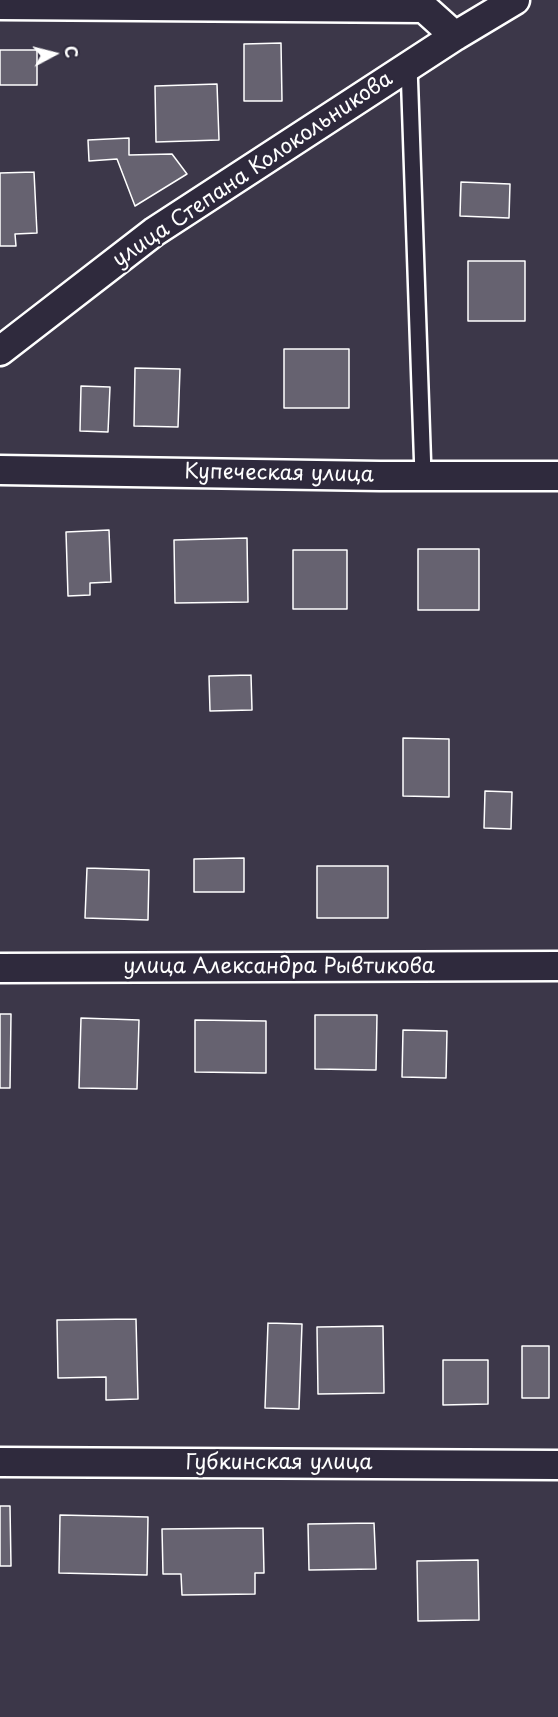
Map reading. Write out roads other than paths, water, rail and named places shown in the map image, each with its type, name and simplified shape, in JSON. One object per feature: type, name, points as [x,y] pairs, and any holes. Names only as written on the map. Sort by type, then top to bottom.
[{"type":"street","name":"улица Степана Колокольникова","points":[[0,351],[154,232],[455,36],[515,0]]},
{"type":"street","points":[[0,5],[424,8],[455,36]]},
{"type":"street","name":"Купеческая улица","points":[[0,470],[558,476]]},
{"type":"street","name":"улица Александра Рывтикова","points":[[0,968],[558,966]]},
{"type":"street","name":"Губкинская улица","points":[[0,1462],[558,1465]]},
{"type":"lane","points":[[409,66],[423,475]]}]
